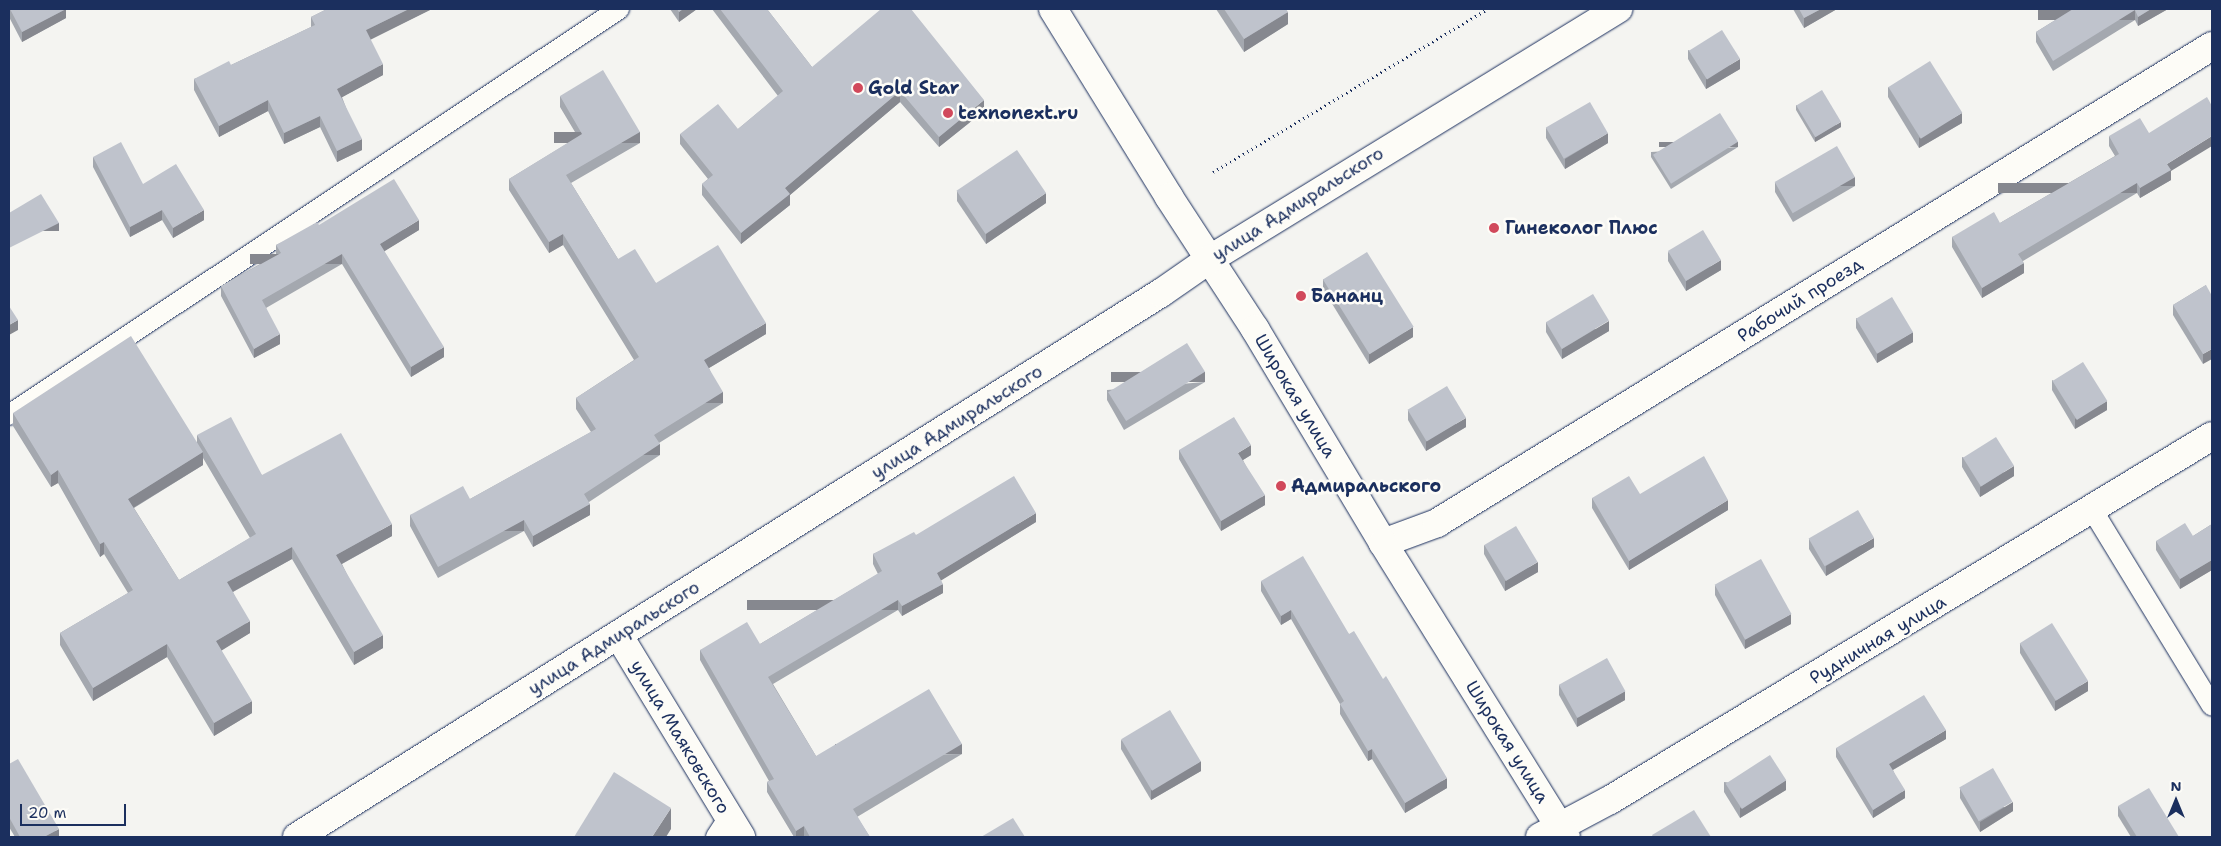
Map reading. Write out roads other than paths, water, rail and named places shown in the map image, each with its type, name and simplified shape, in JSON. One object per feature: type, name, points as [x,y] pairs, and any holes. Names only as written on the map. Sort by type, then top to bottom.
[{"type":"street","name":"Широкая улица","points":[[1053,9],[1169,197],[1210,258],[1383,543],[1555,833]]},
{"type":"street","name":"улица Адмиральского","points":[[296,837],[619,636],[1162,293],[1210,258],[1618,9]]},
{"type":"street","name":"Рабочий проезд","points":[[1383,543],[1437,523],[2212,46]]},
{"type":"street","name":"Рудничная улица","points":[[1555,833],[2093,511],[2212,436]]},
{"type":"street","name":"улица Маяковского","points":[[619,636],[729,830]]},
{"type":"lane","points":[[9,415],[619,9]]},
{"type":"lane","points":[[2093,511],[2212,706]]},
{"type":"place","name":"Gold Star","points":[[858,88]]},
{"type":"place","name":"texnonext.ru","points":[[948,113]]},
{"type":"place","name":"Гинеколог Плюс","points":[[1494,228]]},
{"type":"place","name":"Бананц","points":[[1301,296]]},
{"type":"place","name":"Адмиральского","points":[[1281,486]]}]
